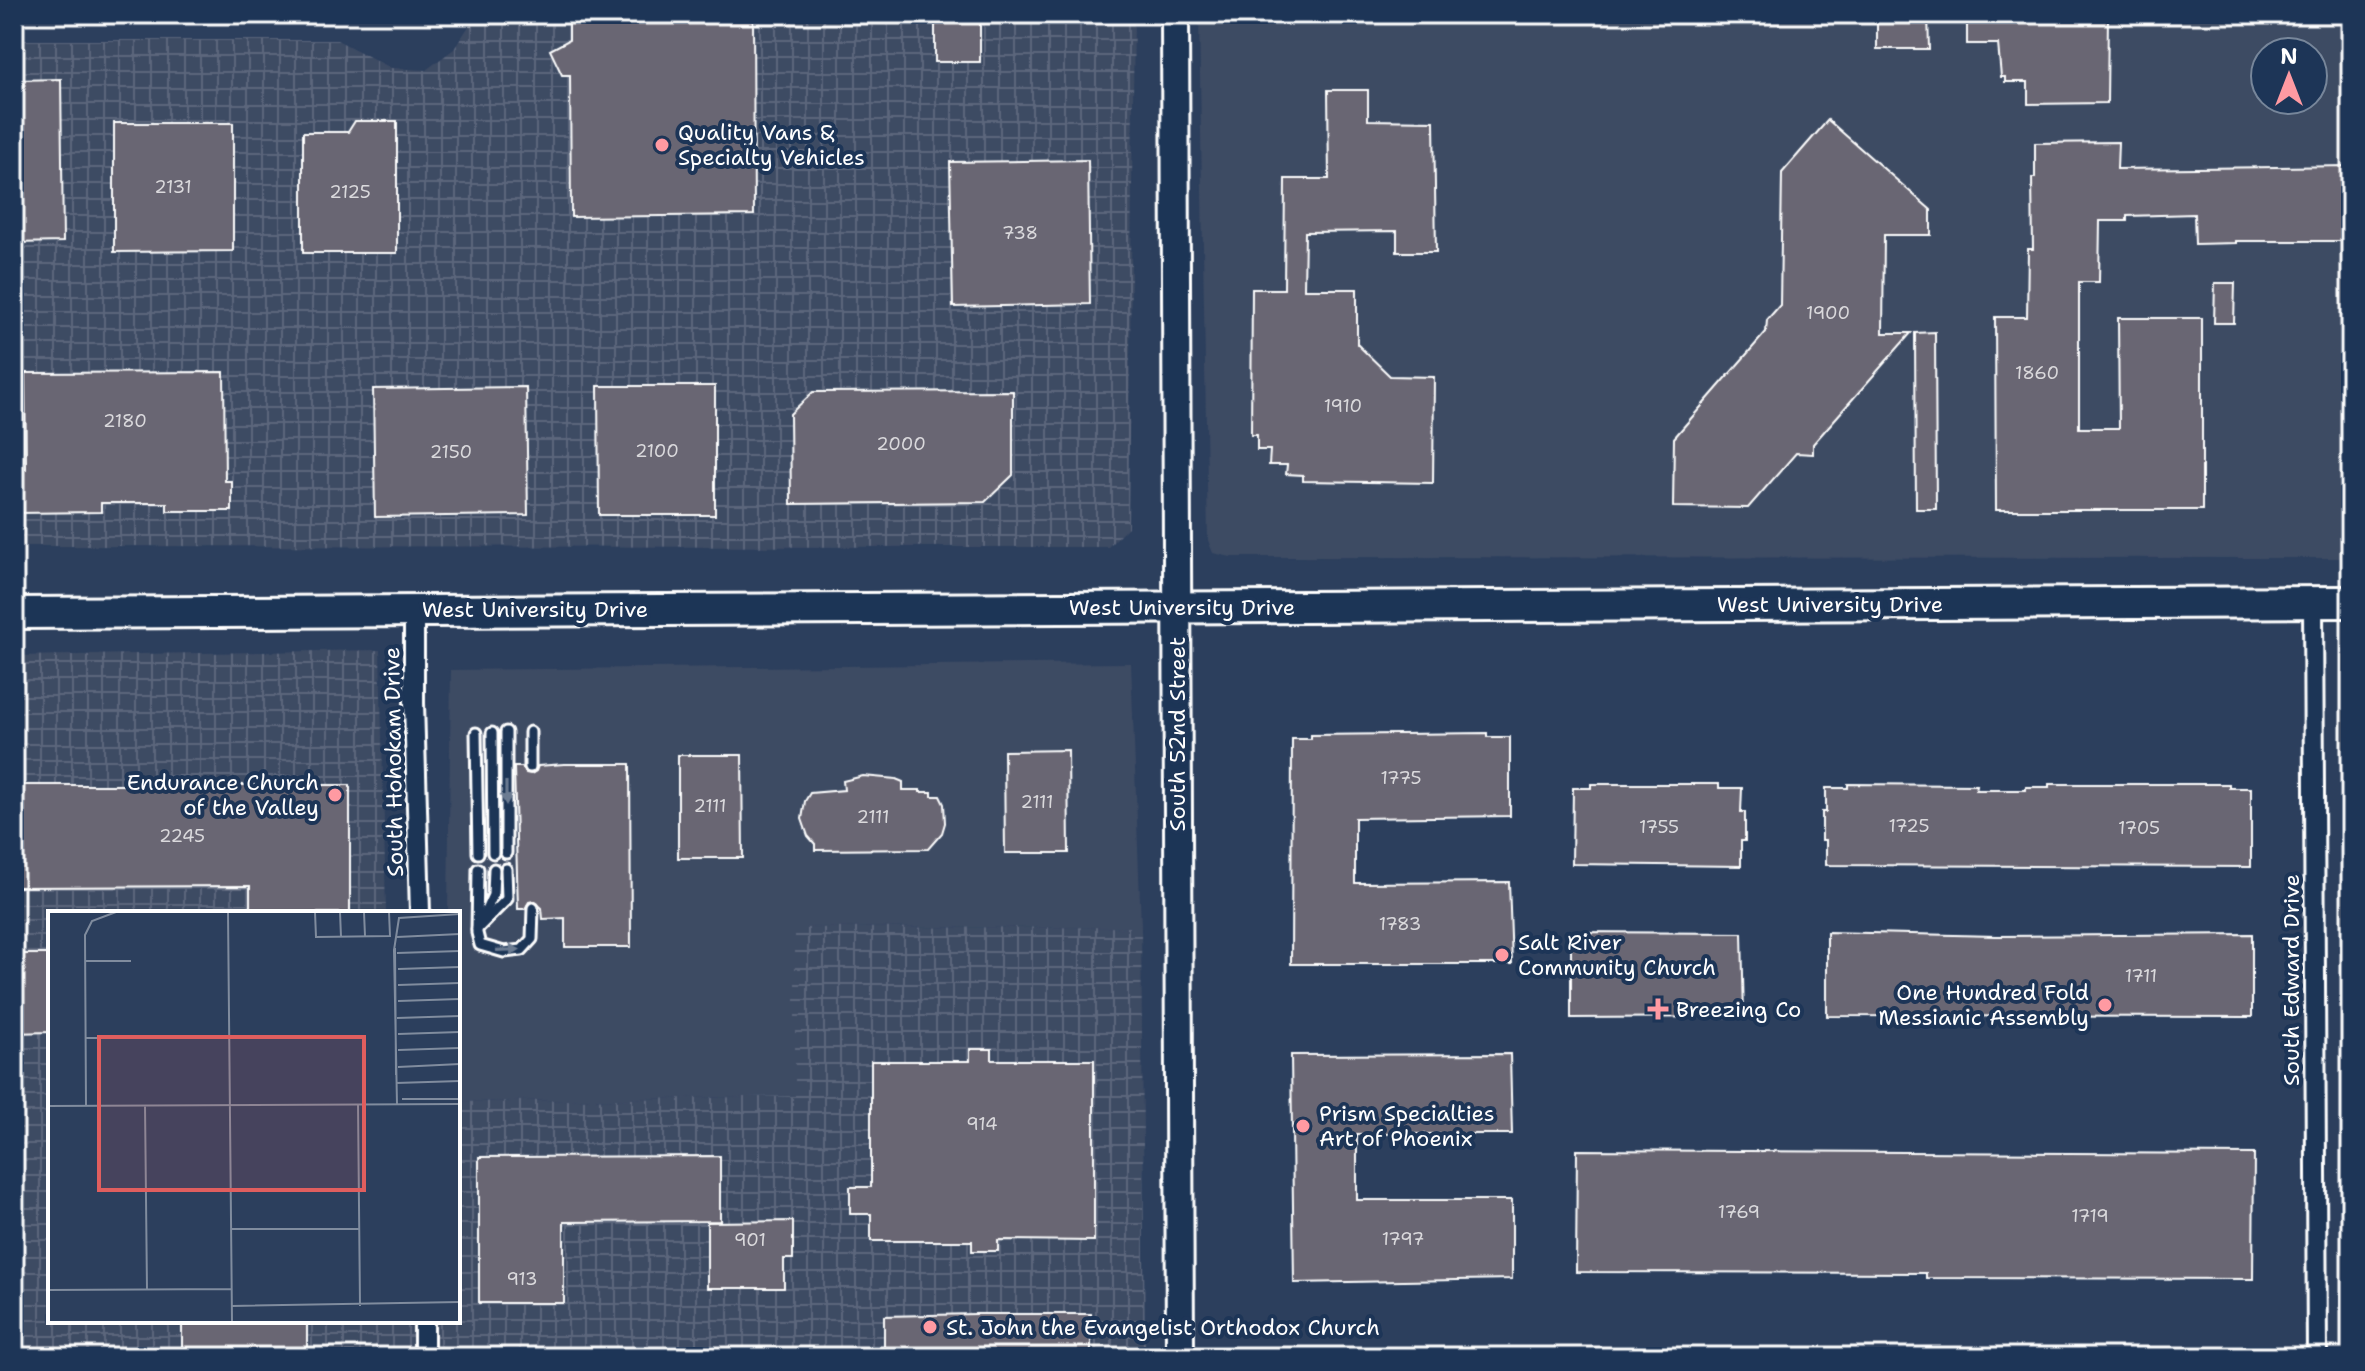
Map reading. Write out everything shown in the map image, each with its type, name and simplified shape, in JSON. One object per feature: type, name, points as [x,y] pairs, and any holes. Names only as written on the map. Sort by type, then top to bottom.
[{"type":"main road","name":"South 52nd Street","points":[[1175,14],[1180,1357]]},
{"type":"main road","name":"West University Drive","points":[[14,613],[2351,602]]},
{"type":"street","name":"South Edward Drive","points":[[2313,602],[2317,1357]]},
{"type":"street","name":"South Hohokam Drive","points":[[414,610],[420,911]]},
{"type":"street","points":[[424,1323],[424,1357]]},
{"type":"lane","points":[[506,732],[506,853]]},
{"type":"lane","points":[[530,732],[530,767]]},
{"type":"lane","points":[[476,733],[478,853]]},
{"type":"lane","points":[[492,733],[493,853]]},
{"type":"lane","points":[[478,869],[477,929],[478,940],[485,948],[504,952],[522,950],[532,939],[533,908]]},
{"type":"lane","points":[[477,929],[493,895],[494,869]]},
{"type":"lane","points":[[477,929],[507,899],[506,869]]},
{"type":"shaded area","points":[[471,14],[1134,14],[1128,527],[1108,547],[14,546],[14,40],[337,40],[391,68],[426,70],[454,49],[471,23]]},
{"type":"shaded area","points":[[1199,14],[2351,14],[2351,558],[1231,557],[1213,553],[1208,540]]},
{"type":"shaded area","points":[[380,650],[386,911],[48,911],[48,1323],[460,1323],[460,1102],[795,1096],[795,928],[1141,927],[1145,1357],[14,1357],[14,656]]},
{"type":"shaded area","points":[[2340,655],[2351,655],[2351,1138],[2342,1139]]},
{"type":"shaded area","points":[[1131,663],[1141,927],[795,928],[795,1096],[460,1102],[460,911],[448,911],[451,670]]},
{"type":"building","points":[[935,14],[980,14],[980,62],[935,62]]},
{"type":"building","points":[[1877,14],[1928,14],[1929,49],[1877,49]]},
{"type":"building","points":[[1967,14],[2108,14],[2107,103],[2028,104],[2028,82],[2005,82],[2005,77],[2001,77],[1998,44],[1967,44]]},
{"type":"building","name":"Quality Vans & Specialty Vehicles","points":[[753,16],[754,215],[571,217],[570,75],[562,75],[550,50],[569,40],[569,17]]},
{"type":"building","points":[[61,79],[63,242],[14,243],[14,80]]},
{"type":"building","points":[[1328,90],[1368,90],[1368,120],[1434,121],[1436,252],[1397,252],[1397,231],[1305,232],[1304,289],[1357,289],[1357,344],[1390,376],[1434,377],[1433,483],[1303,481],[1303,475],[1286,474],[1287,465],[1269,465],[1270,450],[1257,450],[1257,435],[1251,435],[1252,289],[1284,289],[1285,179],[1329,179]]},
{"type":"building","points":[[1828,120],[1931,210],[1931,235],[1884,235],[1883,333],[1911,333],[1813,444],[1813,454],[1796,453],[1748,508],[1673,507],[1674,438],[1766,332],[1767,320],[1780,305],[1782,173]]},
{"type":"building","points":[[355,121],[397,121],[397,253],[303,253],[303,132],[348,132]]},
{"type":"building","points":[[114,123],[233,123],[233,251],[114,252]]},
{"type":"building","points":[[2118,142],[2117,169],[2349,166],[2350,186],[2345,186],[2347,241],[2195,244],[2194,214],[2127,216],[2127,221],[2100,221],[2099,282],[2079,282],[2079,428],[2119,428],[2118,318],[2202,318],[2202,510],[1996,510],[1995,317],[2027,317],[2028,249],[2033,249],[2035,143]]},
{"type":"building","points":[[1088,160],[1090,304],[953,307],[950,162]]},
{"type":"building","points":[[2215,283],[2235,283],[2234,323],[2214,323]]},
{"type":"building","points":[[1935,332],[1936,509],[1916,509],[1915,333]]},
{"type":"building","points":[[224,372],[225,481],[232,481],[232,511],[167,511],[167,503],[101,503],[101,512],[18,513],[18,469],[26,469],[25,373]]},
{"type":"building","points":[[598,386],[715,386],[715,515],[599,515]]},
{"type":"building","points":[[526,387],[528,515],[375,517],[373,389]]},
{"type":"building","points":[[1013,391],[1013,475],[985,502],[791,504],[790,414],[813,392]]},
{"type":"building","points":[[1487,733],[1487,737],[1510,737],[1510,816],[1355,818],[1355,883],[1509,882],[1512,964],[1291,964],[1292,739],[1311,739],[1311,735]]},
{"type":"building","points":[[1068,750],[1069,853],[1005,853],[1004,751]]},
{"type":"building","points":[[678,755],[742,755],[743,858],[678,858]]},
{"type":"building","points":[[630,764],[631,947],[565,947],[565,918],[543,919],[542,908],[534,901],[529,902],[525,909],[518,909],[514,767],[522,767],[531,774],[538,766]]},
{"type":"building","points":[[863,776],[896,779],[903,782],[903,790],[920,790],[940,796],[944,804],[945,823],[942,833],[928,849],[815,850],[802,819],[805,801],[810,793],[844,790],[843,781]]},
{"type":"building","points":[[1591,784],[1719,784],[1719,788],[1742,788],[1745,841],[1741,841],[1741,866],[1572,864],[1573,788],[1591,788]]},
{"type":"building","points":[[1848,784],[1977,785],[1976,790],[2026,790],[2026,787],[2049,787],[2049,784],[2229,784],[2229,788],[2251,788],[2251,867],[1826,865],[1822,812],[1826,812],[1826,788],[1848,788]]},
{"type":"building","points":[[14,785],[350,785],[350,911],[250,911],[250,886],[14,887]]},
{"type":"building","points":[[1571,932],[1742,933],[1744,1017],[1571,1018]]},
{"type":"building","points":[[1827,932],[1996,936],[2252,934],[2252,1017],[1827,1016]]},
{"type":"building","points":[[14,954],[48,954],[48,1032],[14,1033]]},
{"type":"building","points":[[970,1049],[992,1049],[992,1060],[1094,1060],[1094,1241],[998,1240],[998,1251],[972,1251],[972,1241],[871,1241],[871,1214],[850,1214],[850,1187],[871,1187],[871,1061],[970,1061]]},
{"type":"building","points":[[1510,1054],[1512,1134],[1357,1134],[1357,1200],[1512,1200],[1512,1279],[1294,1283],[1291,1055]]},
{"type":"building","points":[[1577,1150],[2254,1154],[2253,1279],[1926,1278],[1926,1273],[1576,1272]]},
{"type":"building","points":[[720,1156],[720,1221],[564,1222],[564,1303],[479,1303],[479,1157]]},
{"type":"building","points":[[793,1221],[793,1259],[784,1259],[784,1288],[707,1288],[707,1222]]},
{"type":"building","points":[[1091,1314],[1091,1357],[884,1357],[884,1316]]},
{"type":"building","points":[[182,1323],[307,1323],[307,1357],[182,1357]]},
{"type":"place","name":"Quality Vans & Specialty Vehicles","points":[[662,145]]},
{"type":"place","name":"Endurance Church of the Valley","points":[[335,795]]},
{"type":"place","name":"Salt River Community Church","points":[[1502,955]]},
{"type":"place","name":"One Hundred Fold Messianic Assembly","points":[[2105,1005]]},
{"type":"place","name":"Breezing Co","points":[[1658,1009]]},
{"type":"place","name":"Prism Specialties Art of Phoenix","points":[[1303,1126]]},
{"type":"place","name":"St. John the Evangelist Orthodox Church","points":[[930,1327]]}]
